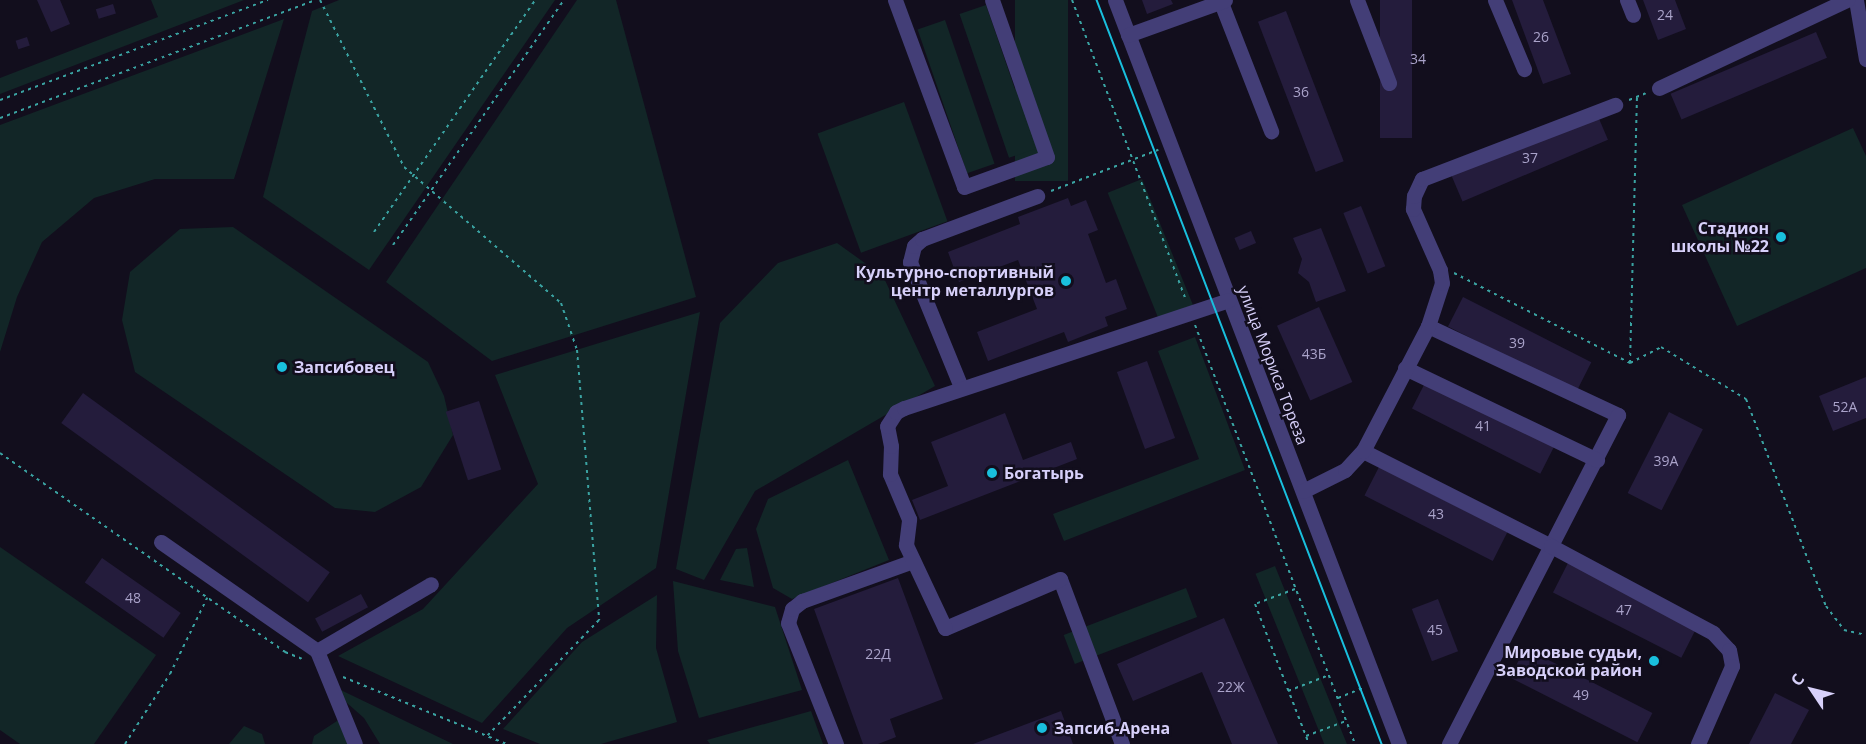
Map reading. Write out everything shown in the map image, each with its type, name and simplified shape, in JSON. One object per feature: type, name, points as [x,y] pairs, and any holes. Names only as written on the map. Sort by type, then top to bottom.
[{"type":"street","points":[[895,0],[964,187],[1047,157],[992,0]]},
{"type":"street","name":"улица Мориса Тореза","points":[[1114,0],[1399,744]]},
{"type":"street","points":[[1128,35],[1222,0],[1271,132]]},
{"type":"street","points":[[1357,0],[1389,83]]},
{"type":"street","points":[[1496,0],[1524,69]]},
{"type":"street","points":[[1659,88],[1847,0]]},
{"type":"street","points":[[1856,0],[1866,59]]},
{"type":"street","points":[[1303,491],[1345,470],[1363,451],[1428,326],[1443,283],[1440,270],[1413,209],[1414,195],[1422,179],[1615,105]]},
{"type":"street","points":[[961,387],[910,262],[914,246],[922,239],[1037,196]]},
{"type":"street","points":[[1122,744],[1060,579],[945,628],[906,545],[909,519],[890,474],[891,446],[887,426],[896,412],[961,387],[1229,300]]},
{"type":"street","points":[[1428,326],[1618,415],[1597,460],[1449,744]]},
{"type":"street","points":[[1405,368],[1597,460]]},
{"type":"street","points":[[1363,451],[1551,546],[1713,633],[1730,650],[1732,666],[1698,744]]},
{"type":"street","points":[[161,542],[317,651],[355,744]]},
{"type":"street","points":[[836,744],[788,623],[792,609],[802,602],[913,561]]},
{"type":"street","points":[[317,651],[431,584]]},
{"type":"path","points":[[0,100],[268,0]]},
{"type":"path","points":[[0,118],[316,0]]},
{"type":"path","points":[[320,0],[404,166],[561,303],[577,350],[599,620],[486,737]]},
{"type":"path","points":[[374,232],[536,0]]},
{"type":"path","points":[[393,245],[564,0]]},
{"type":"path","points":[[1072,0],[1355,744]]},
{"type":"path","points":[[1615,105],[1659,88]]},
{"type":"path","points":[[1630,363],[1637,96]]},
{"type":"path","points":[[1037,196],[1148,154]]},
{"type":"path","points":[[1440,270],[1453,272],[1630,363]]},
{"type":"path","points":[[1630,363],[1661,347],[1746,399],[1826,606],[1844,630],[1866,635]]},
{"type":"path","points":[[1296,589],[1256,604],[1309,744]]},
{"type":"path","points":[[125,744],[170,674],[207,597]]},
{"type":"path","points":[[1288,691],[1329,675]]},
{"type":"path","points":[[1338,698],[1376,683]]},
{"type":"path","points":[[1306,736],[1346,720]]},
{"type":"green space","points":[[151,0],[244,0],[0,94],[0,78],[158,17]]},
{"type":"green space","points":[[339,0],[555,0],[369,270],[263,197],[312,11]]},
{"type":"green space","points":[[577,0],[616,0],[696,297],[492,361],[386,282]]},
{"type":"green space","points":[[1015,0],[1068,0],[1068,181],[1015,181]]},
{"type":"green space","points":[[986,5],[1035,149],[1009,158],[960,14]]},
{"type":"green space","points":[[284,19],[234,179],[155,179],[94,198],[42,242],[17,297],[0,352],[0,125]]},
{"type":"green space","points":[[945,20],[994,164],[967,173],[918,29]]},
{"type":"green space","points":[[904,102],[947,221],[861,253],[818,133]]},
{"type":"green space","name":"Стадион школы №22","points":[[1853,128],[1866,156],[1866,268],[1737,326],[1682,205]]},
{"type":"green space","points":[[1142,179],[1193,305],[1159,319],[1108,193]]},
{"type":"green space","name":"Запсибовец","points":[[233,227],[428,362],[444,396],[453,435],[421,487],[375,512],[335,508],[135,372],[122,320],[130,272],[180,229]]},
{"type":"green space","points":[[837,243],[883,276],[935,386],[755,491],[704,580],[676,569],[720,323],[778,263]]},
{"type":"green space","points":[[700,312],[656,568],[567,628],[482,723],[338,656],[423,609],[538,484],[495,375]]},
{"type":"green space","points":[[1195,337],[1245,470],[1064,541],[1053,514],[1199,459],[1158,351]]},
{"type":"green space","points":[[848,460],[889,560],[792,599],[773,588],[756,529],[768,499]]},
{"type":"green space","points":[[0,547],[156,655],[94,744],[20,744],[0,730]]},
{"type":"green space","points":[[747,548],[754,587],[720,580],[736,549]]},
{"type":"green space","points":[[1275,566],[1347,744],[1324,744],[1256,574]]},
{"type":"green space","points":[[673,581],[775,607],[802,690],[699,718],[678,651]]},
{"type":"green space","points":[[1186,588],[1197,617],[1075,664],[1064,635]]},
{"type":"green space","points":[[657,595],[656,648],[677,722],[601,744],[540,744],[503,729],[582,642]]},
{"type":"green space","points":[[322,681],[453,744],[380,744],[364,718]]},
{"type":"green space","points":[[811,711],[823,744],[710,744],[707,740]]},
{"type":"green space","points":[[340,719],[360,744],[312,744],[314,736]]},
{"type":"green space","points":[[244,726],[262,734],[265,744],[229,744]]},
{"type":"building","points":[[37,0],[60,0],[70,24],[51,32]]},
{"type":"building","points":[[1142,0],[1171,0],[1173,4],[1147,14]]},
{"type":"building","points":[[1380,0],[1412,0],[1412,138],[1380,138]]},
{"type":"building","points":[[1512,0],[1543,0],[1571,74],[1543,84]]},
{"type":"building","points":[[1643,0],[1675,0],[1686,29],[1658,40]]},
{"type":"building","points":[[113,4],[116,14],[99,19],[96,9]]},
{"type":"building","points":[[1286,11],[1344,161],[1316,172],[1258,22]]},
{"type":"building","points":[[1816,32],[1827,58],[1682,120],[1671,94]]},
{"type":"building","points":[[27,37],[30,46],[18,49],[16,41]]},
{"type":"building","points":[[1597,114],[1608,140],[1463,202],[1452,176]]},
{"type":"building","name":"Культурно-спортивный центр металлургов","points":[[1068,198],[1071,206],[1086,200],[1098,230],[1088,234],[1106,283],[1116,279],[1127,309],[1105,317],[1108,326],[1068,342],[1064,332],[988,361],[977,332],[1037,309],[1018,260],[959,282],[948,252],[1020,224],[1018,217]]},
{"type":"building","points":[[1361,206],[1385,266],[1368,273],[1343,213]]},
{"type":"building","points":[[1321,228],[1346,291],[1316,302],[1309,282],[1298,273],[1302,259],[1293,238]]},
{"type":"building","points":[[1251,231],[1256,243],[1240,250],[1234,238]]},
{"type":"building","points":[[1463,297],[1591,362],[1576,392],[1448,326]]},
{"type":"building","points":[[1319,307],[1352,382],[1310,401],[1277,326]]},
{"type":"building","points":[[1147,361],[1175,438],[1145,449],[1117,372]]},
{"type":"building","points":[[1866,377],[1866,418],[1833,431],[1819,396]]},
{"type":"building","points":[[1427,379],[1555,444],[1540,474],[1412,408]]},
{"type":"building","points":[[83,393],[330,572],[308,602],[61,423]]},
{"type":"building","points":[[479,401],[501,469],[468,480],[446,412]]},
{"type":"building","points":[[1669,412],[1703,429],[1662,510],[1628,493]]},
{"type":"building","name":"Богатырь","points":[[1005,413],[1023,460],[1071,442],[1077,459],[920,520],[912,500],[948,486],[931,442]]},
{"type":"building","points":[[1379,467],[1507,532],[1493,561],[1364,496]]},
{"type":"building","points":[[102,558],[181,613],[163,638],[85,583]]},
{"type":"building","points":[[1568,563],[1696,628],[1681,658],[1553,592]]},
{"type":"building","points":[[898,578],[943,699],[890,719],[896,737],[878,744],[863,744],[814,609]]},
{"type":"building","points":[[361,594],[368,607],[322,632],[315,618]]},
{"type":"building","points":[[1438,599],[1458,651],[1432,661],[1412,609]]},
{"type":"building","points":[[1224,618],[1278,744],[1232,744],[1202,672],[1133,701],[1117,664]]},
{"type":"building","points":[[1525,648],[1652,713],[1637,742],[1510,677]]},
{"type":"building","points":[[1775,693],[1809,710],[1791,744],[1749,744]]},
{"type":"building","name":"Запсиб-Арена","points":[[1061,711],[1073,744],[973,744]]},
{"type":"tram line","points":[[1097,0],[1382,744]]},
{"type":"place","name":"Стадион школы №22","points":[[1781,237]]},
{"type":"place","name":"Культурно-спортивный центр металлургов","points":[[1066,281]]},
{"type":"place","name":"Запсибовец","points":[[282,367]]},
{"type":"place","name":"Богатырь","points":[[992,473]]},
{"type":"place","name":"Мировые судьи, Заводской район","points":[[1654,661]]},
{"type":"place","name":"Запсиб-Арена","points":[[1042,728]]}]
